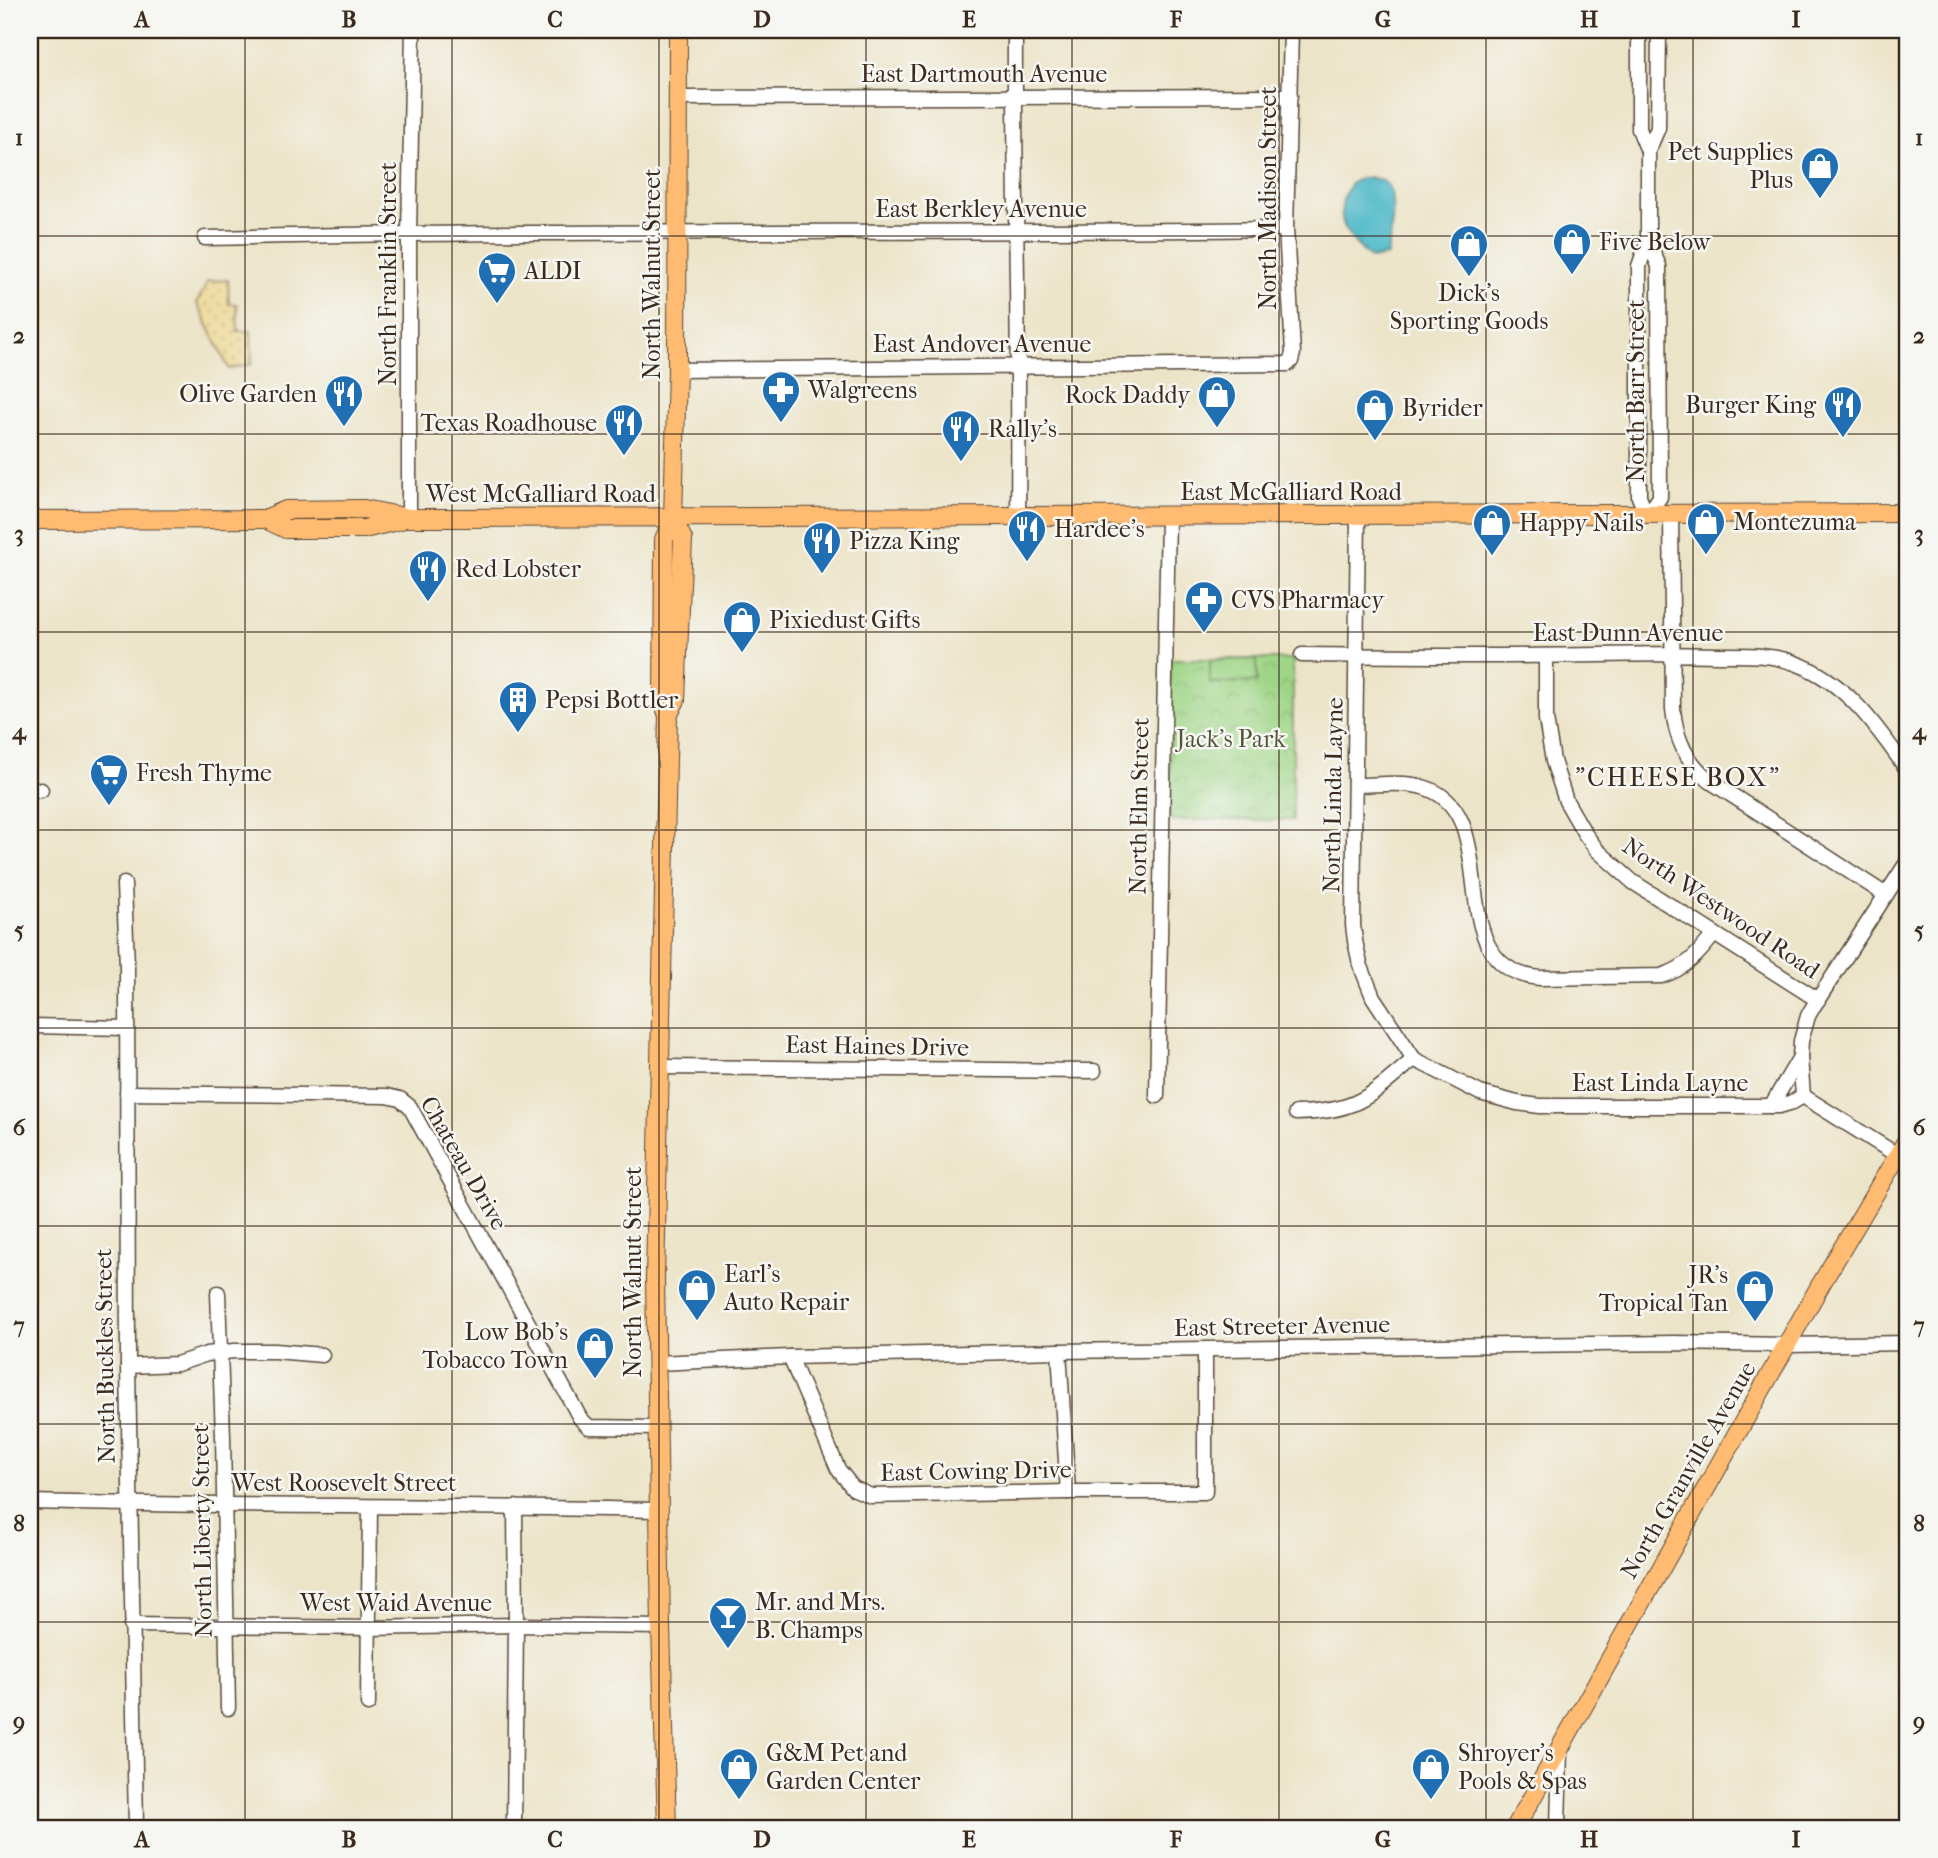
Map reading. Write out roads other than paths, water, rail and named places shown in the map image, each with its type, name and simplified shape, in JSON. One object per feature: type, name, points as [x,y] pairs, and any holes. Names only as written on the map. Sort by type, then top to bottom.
[{"type":"main road","name":"North Walnut Street","points":[[667,1828],[655,1279],[668,716],[676,701],[683,540],[673,519],[677,370],[678,30]]},
{"type":"main road","name":"East McGalliard Road","points":[[673,519],[1908,513]]},
{"type":"main road","name":"West McGalliard Road","points":[[30,520],[265,519],[286,529],[364,529],[409,518],[673,519]]},
{"type":"main road","name":"North Granville Avenue","points":[[1515,1828],[1656,1576],[1908,1138]]},
{"type":"street","name":"North Franklin Street","points":[[409,518],[413,30]]},
{"type":"street","points":[[1015,30],[1018,517]]},
{"type":"street","name":"North Madison Street","points":[[1288,364],[1292,361],[1293,353],[1286,229],[1291,30]]},
{"type":"street","name":"North Barr Street","points":[[1639,30],[1639,129],[1648,151],[1648,241],[1659,266],[1660,497],[1647,514]]},
{"type":"street","name":"North Barr Street","points":[[1648,151],[1658,128],[1659,30]]},
{"type":"street","name":"East Dartmouth Avenue","points":[[677,98],[1290,96]]},
{"type":"street","name":"East Berkley Avenue","points":[[205,238],[677,231],[1016,233],[1286,229]]},
{"type":"street","name":"East Andover Avenue","points":[[677,370],[1288,364]]},
{"type":"street","points":[[1671,514],[1672,709],[1679,743],[1694,767],[1710,781],[1886,895]]},
{"type":"street","name":"North Linda Layne","points":[[1358,516],[1353,925],[1360,964],[1373,997],[1414,1059]]},
{"type":"street","name":"North Elm Street","points":[[1157,1096],[1168,517]]},
{"type":"street","name":"East Dunn Avenue","points":[[1302,655],[1546,656],[1673,653],[1759,656],[1794,663],[1818,674],[1853,701],[1868,716],[1908,771]]},
{"type":"street","name":"North Westwood Road","points":[[1546,656],[1546,719],[1553,761],[1562,791],[1578,823],[1597,850],[1624,875],[1818,1000]]},
{"type":"street","points":[[1356,785],[1416,785],[1439,794],[1450,803],[1460,817],[1465,833],[1484,937],[1499,960],[1521,974],[1540,978],[1661,976],[1672,973],[1693,960],[1714,934]]},
{"type":"street","points":[[1897,1155],[1803,1096],[1800,1047],[1808,1016],[1908,861]]},
{"type":"street","name":"North Buckles Street","points":[[124,884],[127,967],[126,1234],[136,1828]]},
{"type":"street","points":[[30,1026],[126,1028]]},
{"type":"street","points":[[1771,1106],[1800,1057]]},
{"type":"street","points":[[1296,1113],[1336,1110],[1361,1101],[1414,1059]]},
{"type":"street","name":"East Linda Layne","points":[[1414,1059],[1480,1093],[1517,1103],[1771,1106],[1786,1104],[1803,1096]]},
{"type":"street","name":"East Haines Drive","points":[[660,1067],[1094,1071]]},
{"type":"street","name":"Chateau Drive","points":[[127,1093],[373,1095],[400,1099],[410,1107],[580,1418],[589,1427],[658,1428]]},
{"type":"street","name":"North Liberty Street","points":[[218,1293],[228,1708]]},
{"type":"street","name":"East Streeter Avenue","points":[[657,1363],[1059,1351],[1674,1343],[1908,1343]]},
{"type":"street","name":"East Cowing Drive","points":[[790,1357],[838,1469],[853,1488],[865,1494],[878,1497],[1205,1492],[1205,1350]]},
{"type":"street","points":[[1059,1351],[1068,1492]]},
{"type":"street","points":[[128,1366],[177,1364],[219,1353],[322,1355]]},
{"type":"street","name":"West Roosevelt Street","points":[[30,1502],[659,1510]]},
{"type":"street","points":[[368,1704],[370,1507]]},
{"type":"street","points":[[514,1828],[515,1507]]},
{"type":"street","name":"West Waid Avenue","points":[[131,1625],[369,1628],[516,1625],[661,1627]]},
{"type":"street","points":[[1558,1828],[1560,1748]]},
{"type":"water","points":[[1368,177],[1382,181],[1389,187],[1393,206],[1387,256],[1371,259],[1347,232],[1342,216],[1344,197],[1350,185]]},
{"type":"place","name":"Pet Supplies Plus","points":[[1820,200]]},
{"type":"place","name":"Five Below","points":[[1572,276]]},
{"type":"place","name":"Dick's Sporting Goods","points":[[1469,278]]},
{"type":"place","name":"ALDI","points":[[497,305]]},
{"type":"place","name":"Walgreens","points":[[781,424]]},
{"type":"place","name":"Olive Garden","points":[[344,428]]},
{"type":"place","name":"Rock Daddy","points":[[1217,429]]},
{"type":"place","name":"Burger King","points":[[1843,439]]},
{"type":"place","name":"Byrider","points":[[1375,442]]},
{"type":"place","name":"Texas Roadhouse","points":[[624,457]]},
{"type":"place","name":"Rally's","points":[[961,463]]},
{"type":"place","name":"Montezuma","points":[[1706,556]]},
{"type":"place","name":"Happy Nails","points":[[1492,557]]},
{"type":"place","name":"Hardee's","points":[[1027,563]]},
{"type":"place","name":"Pizza King","points":[[822,575]]},
{"type":"place","name":"Red Lobster","points":[[428,603]]},
{"type":"place","name":"CVS Pharmacy","points":[[1204,634]]},
{"type":"place","name":"Pixiedust Gifts","points":[[742,654]]},
{"type":"place","name":"Pepsi Bottler","points":[[518,734]]},
{"type":"place","name":"Fresh Thyme","points":[[109,807]]},
{"type":"place","name":"Earl's Auto Repair","points":[[697,1322]]},
{"type":"place","name":"JR's Tropical Tan","points":[[1755,1323]]},
{"type":"place","name":"Low Bob's Tobacco Town","points":[[595,1380]]},
{"type":"place","name":"Mr. and Mrs. B. Champs","points":[[728,1650]]},
{"type":"place","name":"G&M Pet and Garden Center","points":[[739,1801]]},
{"type":"place","name":"Shroyer's Pools & Spas","points":[[1431,1801]]},
{"type":"district","name":"\"CHEESE BOX\"","points":[[1678,777]]},
{"type":"park label","name":"Jack's Park","points":[[1231,739]]}]
